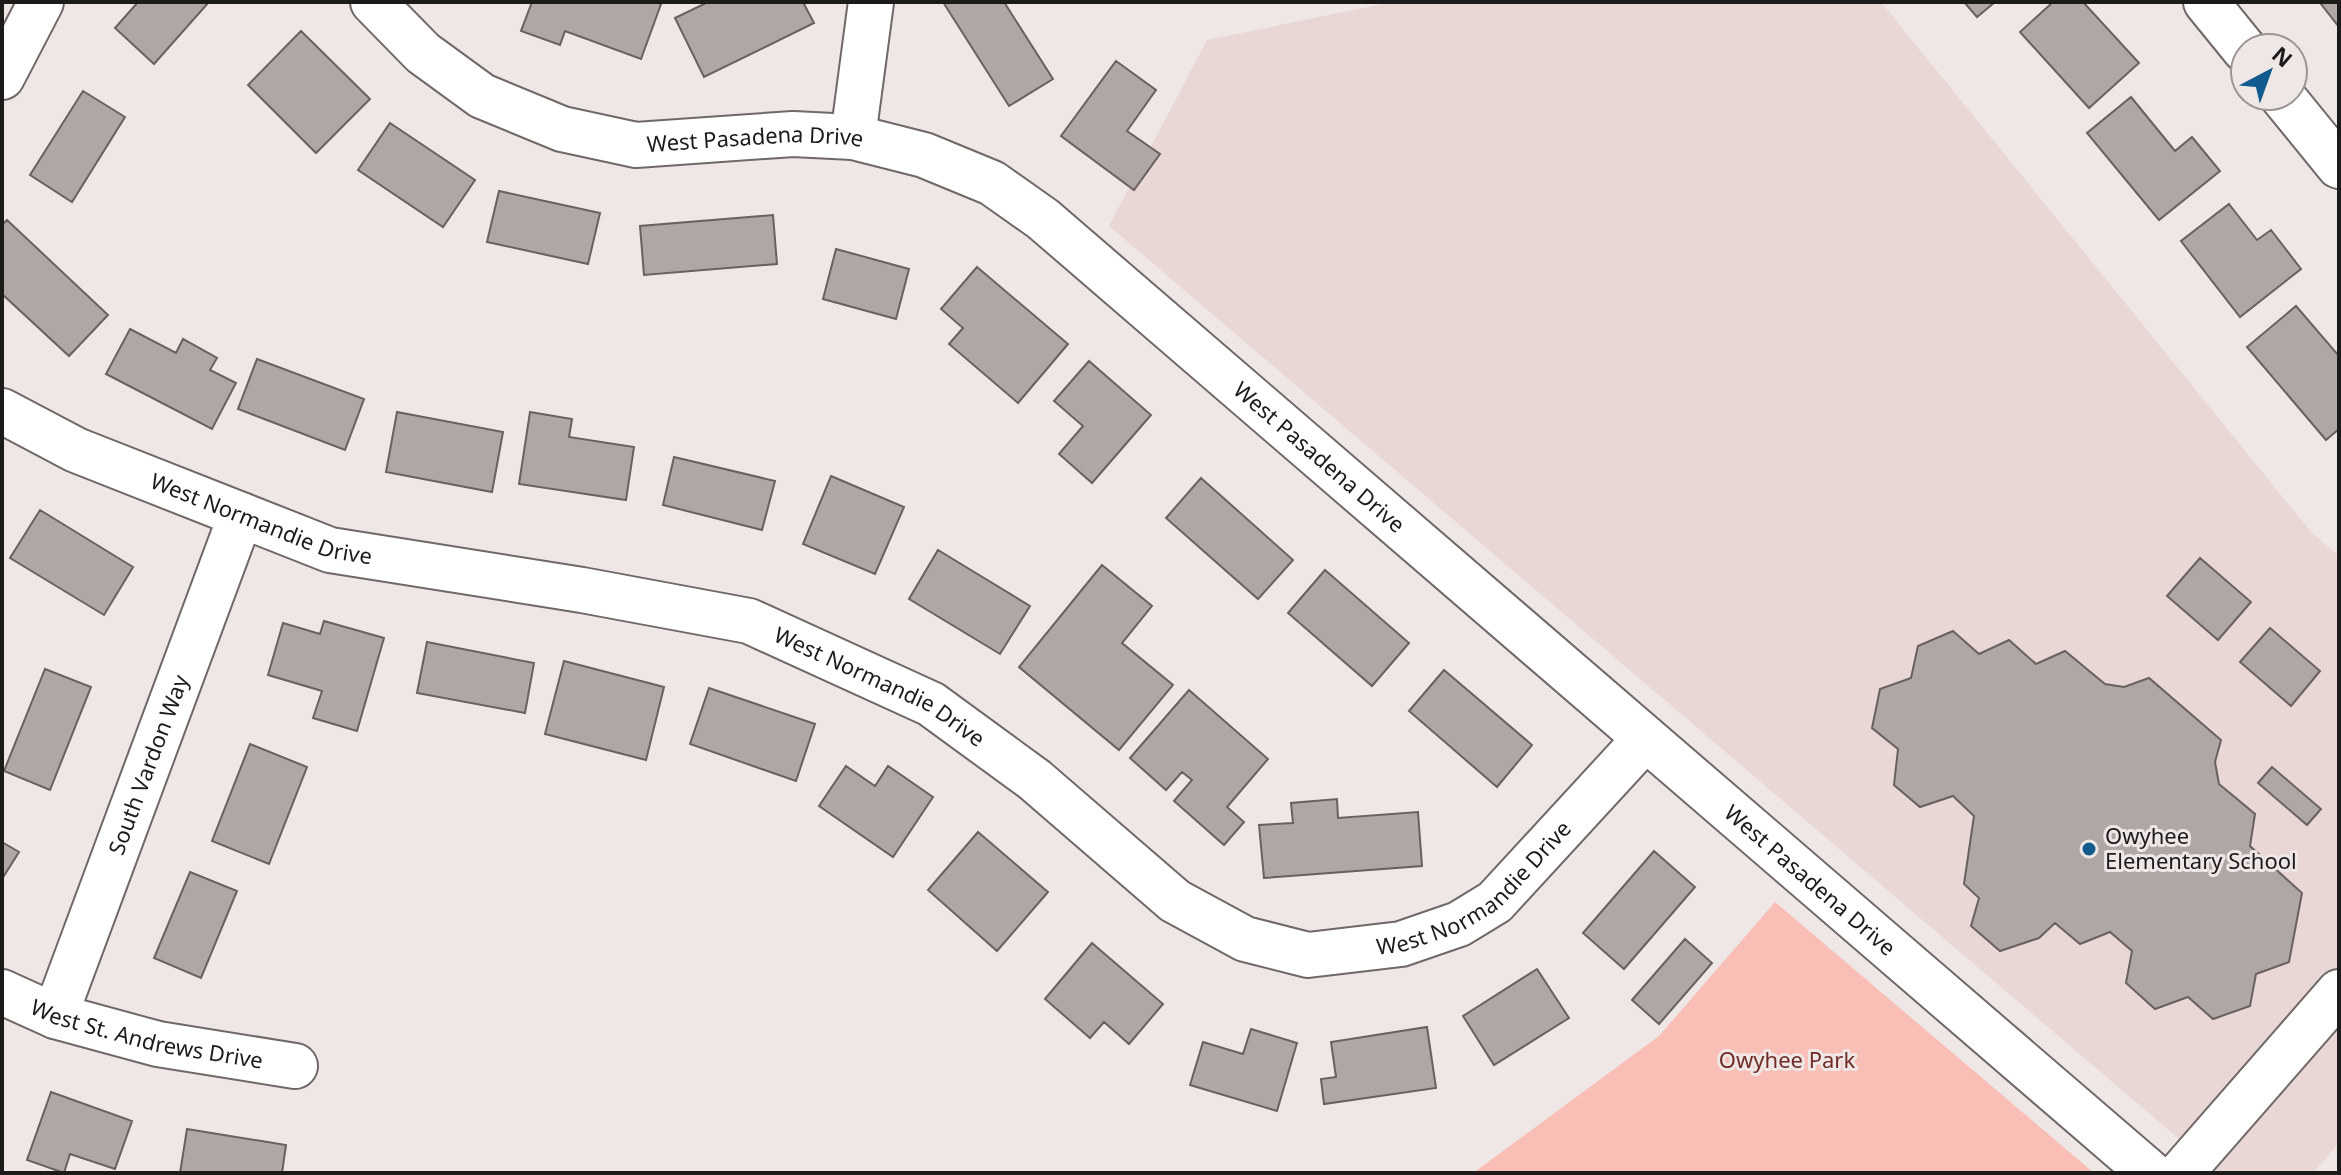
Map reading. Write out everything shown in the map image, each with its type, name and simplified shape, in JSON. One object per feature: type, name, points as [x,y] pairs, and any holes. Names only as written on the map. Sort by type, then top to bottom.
[{"type":"street","points":[[2,77],[41,2]]},
{"type":"street","name":"West Pasadena Drive","points":[[373,2],[423,53],[482,96],[562,129],[636,145],[793,134],[853,137],[924,155],[992,183],[1043,219],[2150,1173]]},
{"type":"street","points":[[853,137],[871,2]]},
{"type":"street","points":[[2206,2],[2230,32]]},
{"type":"street","points":[[2295,112],[2339,166]]},
{"type":"street","name":"West Normandie Drive","points":[[2,411],[76,450],[330,550],[582,590],[749,621],[931,704],[1035,780],[1175,901],[1245,939],[1308,955],[1401,944],[1459,924],[1495,902],[1645,739]]},
{"type":"street","name":"South Vardon Way","points":[[55,1016],[241,515]]},
{"type":"street","name":"West St. Andrews Drive","points":[[2,992],[55,1016],[158,1044],[295,1066]]},
{"type":"street","points":[[2181,1173],[2339,992]]},
{"type":"shaded area","name":"Owyhee Elementary School","points":[[1392,2],[1881,2],[2311,532],[2339,556],[2339,1143],[2313,1173],[2219,1173],[1109,226],[1207,40]]},
{"type":"green space","name":"Owyhee Park","points":[[1775,902],[2094,1173],[1473,1173],[1659,1036]]},
{"type":"building","points":[[138,2],[209,2],[154,64],[115,28]]},
{"type":"building","points":[[532,2],[661,4],[641,59],[565,31],[560,45],[521,31]]},
{"type":"building","points":[[708,2],[803,2],[814,23],[704,77],[675,18]]},
{"type":"building","points":[[943,2],[1004,2],[1053,79],[1009,106]]},
{"type":"building","points":[[1964,2],[1995,2],[1977,17]]},
{"type":"building","points":[[2053,2],[2083,2],[2139,63],[2089,108],[2020,32]]},
{"type":"building","points":[[2339,2],[2339,27],[2321,4]]},
{"type":"building","points":[[301,31],[370,99],[316,153],[248,85]]},
{"type":"building","points":[[1116,61],[1156,90],[1127,131],[1160,154],[1134,190],[1061,136]]},
{"type":"building","points":[[83,91],[125,117],[72,202],[30,175]]},
{"type":"building","points":[[2131,97],[2175,151],[2192,137],[2220,171],[2159,220],[2087,133]]},
{"type":"building","points":[[390,123],[475,180],[443,227],[358,170]]},
{"type":"building","points":[[499,191],[600,213],[588,264],[487,242]]},
{"type":"building","points":[[2229,204],[2257,240],[2271,230],[2301,269],[2240,317],[2181,241]]},
{"type":"building","points":[[773,215],[777,264],[644,275],[640,226]]},
{"type":"building","points":[[7,220],[108,315],[69,356],[2,294],[2,225]]},
{"type":"building","points":[[836,249],[909,269],[896,319],[823,299]]},
{"type":"building","points":[[977,267],[1068,344],[1018,403],[949,344],[963,328],[941,309]]},
{"type":"building","points":[[2296,306],[2339,356],[2339,429],[2326,440],[2247,347]]},
{"type":"building","points":[[130,329],[176,353],[183,339],[217,358],[210,370],[236,383],[212,429],[106,374]]},
{"type":"building","points":[[257,359],[364,399],[345,450],[238,409]]},
{"type":"building","points":[[1089,361],[1151,415],[1092,483],[1059,454],[1083,426],[1054,401]]},
{"type":"building","points":[[397,412],[503,432],[492,492],[386,472]]},
{"type":"building","points":[[530,412],[572,419],[569,437],[634,447],[626,500],[519,484]]},
{"type":"building","points":[[674,457],[775,481],[762,530],[663,505]]},
{"type":"building","points":[[831,476],[904,507],[875,574],[803,544]]},
{"type":"building","points":[[1201,478],[1293,560],[1258,599],[1166,518]]},
{"type":"building","points":[[40,510],[133,567],[104,615],[10,558]]},
{"type":"building","points":[[938,550],[1030,606],[1000,654],[909,599]]},
{"type":"building","points":[[2200,558],[2251,602],[2218,640],[2167,596]]},
{"type":"building","points":[[1102,565],[1152,606],[1122,643],[1173,685],[1119,750],[1019,667]]},
{"type":"building","points":[[1325,570],[1409,643],[1372,686],[1288,613]]},
{"type":"building","points":[[324,621],[384,638],[357,731],[313,718],[322,691],[268,675],[283,623],[320,634]]},
{"type":"building","points":[[2270,628],[2320,671],[2291,706],[2240,662]]},
{"type":"building","points":[[1953,631],[1979,654],[2009,640],[2036,664],[2065,651],[2105,684],[2124,687],[2149,678],[2221,740],[2215,762],[2219,784],[2255,814],[2250,846],[2302,893],[2289,962],[2256,974],[2250,1006],[2213,1019],[2188,997],[2155,1009],[2126,983],[2132,951],[2110,932],[2080,944],[2055,923],[2039,938],[2000,951],[1971,926],[1979,898],[1964,884],[1974,816],[1953,796],[1920,807],[1894,785],[1898,749],[1872,728],[1880,689],[1911,678],[1918,646]]},
{"type":"building","points":[[427,642],[534,663],[525,713],[417,693]]},
{"type":"building","points":[[564,661],[664,687],[646,760],[545,734]]},
{"type":"building","points":[[45,669],[91,687],[50,790],[4,771]]},
{"type":"building","points":[[1444,670],[1532,745],[1497,787],[1409,711]]},
{"type":"building","points":[[709,688],[815,724],[796,781],[690,744]]},
{"type":"building","points":[[1189,690],[1268,759],[1227,807],[1244,822],[1224,845],[1174,801],[1192,780],[1182,772],[1166,790],[1130,758]]},
{"type":"building","points":[[250,744],[307,767],[269,864],[212,841]]},
{"type":"building","points":[[846,766],[875,786],[888,766],[933,797],[893,857],[819,806]]},
{"type":"building","points":[[2272,767],[2321,809],[2307,825],[2258,783]]},
{"type":"building","points":[[1337,799],[1338,818],[1418,812],[1422,866],[1264,878],[1259,825],[1293,823],[1291,803]]},
{"type":"building","points":[[978,832],[1048,892],[997,951],[928,890]]},
{"type":"building","points":[[2,842],[19,852],[2,879]]},
{"type":"building","points":[[1654,851],[1695,887],[1624,969],[1583,933]]},
{"type":"building","points":[[190,872],[237,891],[201,978],[154,958]]},
{"type":"building","points":[[1685,939],[1712,963],[1659,1024],[1632,1000]]},
{"type":"building","points":[[1092,943],[1163,1004],[1129,1044],[1104,1022],[1090,1038],[1045,999]]},
{"type":"building","points":[[1537,969],[1569,1018],[1494,1065],[1463,1016]]},
{"type":"building","points":[[1427,1027],[1436,1088],[1324,1104],[1321,1079],[1336,1077],[1331,1042]]},
{"type":"building","points":[[1251,1029],[1297,1043],[1277,1111],[1190,1085],[1203,1042],[1243,1054]]},
{"type":"building","points":[[51,1092],[132,1121],[115,1169],[70,1154],[64,1173],[27,1160]]},
{"type":"building","points":[[187,1129],[286,1145],[282,1173],[180,1173]]},
{"type":"place","name":"Owyhee Elementary School","points":[[2089,849]]}]
